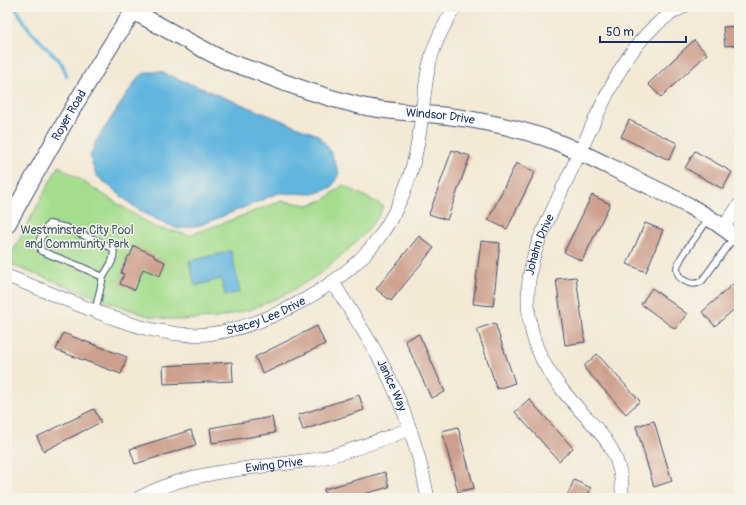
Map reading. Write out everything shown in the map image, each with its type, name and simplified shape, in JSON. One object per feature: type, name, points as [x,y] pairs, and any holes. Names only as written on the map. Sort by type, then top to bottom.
[{"type":"street","name":"Stacey Lee Drive","points":[[7,276],[95,312],[135,326],[159,332],[187,335],[208,334],[234,329],[258,322],[306,299],[333,282],[358,261],[378,239],[401,199],[418,150],[427,78],[431,59],[443,27],[455,7]]},
{"type":"street","name":"Johahn Drive","points":[[622,498],[623,487],[620,470],[610,446],[564,392],[542,359],[533,336],[529,310],[528,286],[536,248],[559,195],[620,70],[645,35],[683,7]]},
{"type":"street","name":"Windsor Drive","points":[[135,9],[169,31],[222,58],[279,81],[324,96],[358,106],[390,111],[466,118],[517,129],[555,141],[682,202],[709,218],[732,235]]},
{"type":"street","name":"Royer Road","points":[[7,225],[44,157],[111,45],[135,9]]},
{"type":"street","points":[[732,235],[739,205]]},
{"type":"street","name":"Janice Way","points":[[333,282],[373,348],[395,391],[410,429],[428,498]]},
{"type":"street","name":"Ewing Drive","points":[[139,498],[167,485],[186,479],[210,474],[318,459],[348,451],[410,429]]},
{"type":"lane","points":[[709,218],[680,260],[677,269],[679,276],[684,281],[690,284],[702,281],[732,235]]},
{"type":"lane","points":[[95,312],[103,277],[113,260],[115,253],[114,248],[67,228],[50,224],[40,239],[41,251],[103,277]]},
{"type":"green space","name":"Westminster City Pool and Community Park","points":[[59,166],[154,227],[190,235],[282,201],[308,205],[324,200],[343,185],[383,206],[378,217],[353,245],[321,273],[286,294],[252,309],[217,318],[177,320],[148,316],[14,266],[10,257]]},
{"type":"water","points":[[148,72],[161,72],[318,135],[330,150],[339,173],[332,187],[314,194],[278,193],[201,225],[178,229],[137,209],[96,175],[90,157],[96,141],[139,76]]},
{"type":"water","points":[[231,251],[240,292],[225,295],[221,279],[195,286],[189,261]]},
{"type":"building","points":[[739,26],[739,45],[725,46],[723,27]]},
{"type":"building","points":[[694,40],[707,54],[661,97],[648,84]]},
{"type":"building","points":[[629,120],[677,143],[669,160],[621,137]]},
{"type":"building","points":[[452,150],[470,156],[447,220],[429,214]]},
{"type":"building","points":[[695,151],[732,172],[723,189],[685,168]]},
{"type":"building","points":[[516,163],[535,172],[507,229],[488,220]]},
{"type":"building","points":[[592,195],[610,204],[582,261],[564,252]]},
{"type":"building","points":[[645,223],[663,230],[646,272],[627,264]]},
{"type":"building","points":[[419,236],[434,248],[391,301],[376,289]]},
{"type":"building","points":[[481,241],[500,243],[493,306],[473,304]]},
{"type":"building","points":[[134,246],[165,262],[160,276],[143,269],[135,290],[120,284],[124,274],[121,273]]},
{"type":"building","points":[[576,277],[585,342],[565,345],[556,279]]},
{"type":"building","points":[[734,283],[739,289],[739,305],[715,326],[702,312]]},
{"type":"building","points":[[652,288],[687,314],[675,329],[641,304]]},
{"type":"building","points":[[495,323],[515,383],[497,389],[477,329]]},
{"type":"building","points":[[317,326],[325,344],[263,374],[255,357]]},
{"type":"building","points":[[63,333],[127,357],[121,374],[56,350]]},
{"type":"building","points":[[419,334],[445,392],[431,398],[405,340]]},
{"type":"building","points":[[597,354],[640,401],[626,414],[585,369],[585,365]]},
{"type":"building","points":[[232,362],[233,381],[164,384],[163,366]]},
{"type":"building","points":[[359,395],[364,410],[303,430],[298,415]]},
{"type":"building","points":[[529,399],[573,448],[559,461],[515,412]]},
{"type":"building","points":[[94,409],[101,422],[44,451],[37,437]]},
{"type":"building","points":[[272,417],[275,433],[212,443],[210,428]]},
{"type":"building","points":[[654,421],[672,481],[654,487],[636,426]]},
{"type":"building","points":[[458,427],[474,488],[458,492],[442,431]]},
{"type":"building","points":[[191,430],[196,445],[135,464],[130,449]]},
{"type":"building","points":[[385,472],[389,487],[350,498],[326,498],[324,489]]},
{"type":"building","points":[[574,480],[591,488],[587,498],[566,498]]},
{"type":"waterway","points":[[15,7],[29,29],[62,64],[67,76]]}]
